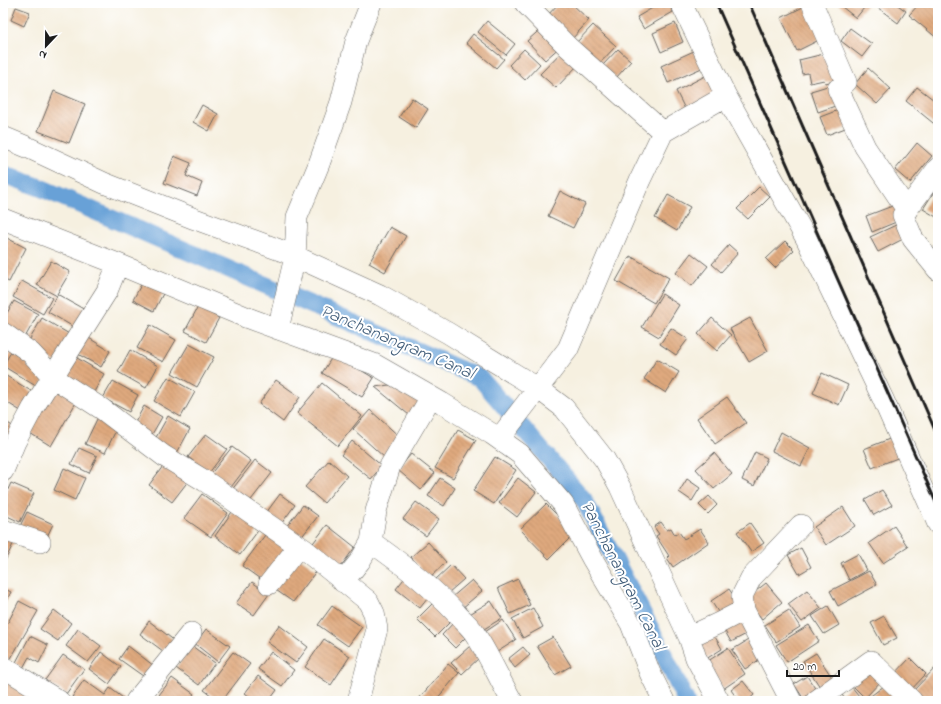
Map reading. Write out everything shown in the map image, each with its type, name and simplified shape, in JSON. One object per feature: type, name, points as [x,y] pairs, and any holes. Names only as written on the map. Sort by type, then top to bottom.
[{"type":"street","points":[[278,329],[295,257],[297,217],[319,164],[341,102],[356,41],[371,3]]},
{"type":"street","points":[[525,3],[568,47],[663,132]]},
{"type":"street","points":[[681,3],[726,96],[806,238],[883,399],[938,524]]},
{"type":"street","points":[[812,3],[846,82],[838,89],[864,147],[907,210]]},
{"type":"street","points":[[505,432],[568,349],[640,180],[663,132],[726,96]]},
{"type":"street","points":[[3,138],[27,147],[104,183],[195,220],[295,257],[380,296],[448,333],[534,395],[564,408],[604,460],[620,487],[689,637],[696,658],[719,701]]},
{"type":"street","points":[[938,168],[903,215],[912,239],[938,270]]},
{"type":"street","points":[[3,220],[118,264],[248,318],[374,364],[431,396],[505,432],[520,454],[563,504],[593,560],[631,624],[650,673],[664,701]]},
{"type":"street","points":[[5,462],[33,408],[54,378],[107,291],[118,264]]},
{"type":"street","points":[[3,333],[31,353],[54,378],[102,409],[164,456],[205,481],[299,546],[368,601],[374,613],[376,629],[358,701]]},
{"type":"street","points":[[343,582],[360,561],[372,542],[376,511],[390,466],[431,396]]},
{"type":"street","points":[[791,701],[744,610],[742,596],[751,578],[800,525]]},
{"type":"street","points":[[3,530],[40,542]]},
{"type":"street","points":[[372,542],[410,569],[442,598],[474,632],[512,701]]},
{"type":"street","points":[[269,584],[299,546]]},
{"type":"street","points":[[689,637],[744,610]]},
{"type":"street","points":[[136,701],[192,633]]},
{"type":"street","points":[[816,701],[871,662],[912,701]]},
{"type":"street","points":[[3,667],[45,698]]},
{"type":"building","points":[[559,3],[571,3],[589,20],[572,39],[547,16]]},
{"type":"building","points":[[661,3],[668,3],[673,12],[644,29],[637,17]]},
{"type":"building","points":[[837,3],[868,3],[856,18]]},
{"type":"building","points":[[895,3],[906,11],[898,23],[873,4]]},
{"type":"building","points":[[920,3],[931,3],[938,9],[938,39],[909,15]]},
{"type":"building","points":[[805,6],[821,39],[797,51],[781,18]]},
{"type":"building","points":[[16,7],[30,12],[24,26],[11,20]]},
{"type":"building","points":[[487,21],[515,44],[506,55],[478,32]]},
{"type":"building","points":[[675,23],[683,42],[661,52],[653,33]]},
{"type":"building","points":[[593,25],[616,46],[598,65],[575,44]]},
{"type":"building","points":[[544,26],[562,45],[545,60],[527,41]]},
{"type":"building","points":[[850,28],[872,44],[862,57],[841,41]]},
{"type":"building","points":[[473,34],[504,59],[496,68],[466,43]]},
{"type":"building","points":[[524,49],[540,64],[525,80],[509,65]]},
{"type":"building","points":[[564,49],[579,64],[556,88],[540,74]]},
{"type":"building","points":[[618,49],[631,61],[616,78],[602,66]]},
{"type":"building","points":[[696,50],[704,67],[668,83],[661,66]]},
{"type":"building","points":[[832,52],[839,80],[825,83],[824,80],[810,83],[808,73],[802,74],[799,60]]},
{"type":"building","points":[[868,68],[891,89],[877,104],[855,84]]},
{"type":"building","points":[[707,75],[718,97],[687,113],[676,91]]},
{"type":"building","points":[[834,84],[841,104],[818,112],[811,91]]},
{"type":"building","points":[[917,87],[938,103],[938,127],[906,101]]},
{"type":"building","points":[[54,91],[85,104],[69,143],[38,131]]},
{"type":"building","points":[[412,98],[428,109],[416,128],[399,117]]},
{"type":"building","points":[[202,105],[218,114],[209,131],[193,122]]},
{"type":"building","points":[[841,109],[848,127],[827,135],[820,117]]},
{"type":"building","points":[[917,143],[932,156],[910,183],[895,170]]},
{"type":"building","points":[[174,156],[191,163],[186,176],[202,183],[197,196],[164,183]]},
{"type":"building","points":[[759,187],[770,197],[748,219],[737,209]]},
{"type":"building","points":[[937,187],[938,188],[938,218],[923,209]]},
{"type":"building","points":[[560,191],[585,204],[573,228],[548,216]]},
{"type":"building","points":[[668,195],[690,207],[677,231],[655,218]]},
{"type":"building","points":[[895,205],[901,220],[872,232],[866,216]]},
{"type":"building","points":[[896,225],[903,239],[878,252],[870,237]]},
{"type":"building","points":[[390,227],[406,236],[385,272],[369,263]]},
{"type":"building","points":[[3,236],[26,248],[9,282],[3,279]]},
{"type":"building","points":[[785,241],[794,250],[775,268],[766,259]]},
{"type":"building","points":[[729,245],[738,253],[721,272],[712,264]]},
{"type":"building","points":[[691,253],[708,266],[692,286],[676,273]]},
{"type":"building","points":[[630,256],[669,278],[654,303],[616,281]]},
{"type":"building","points":[[51,261],[70,272],[57,294],[87,311],[77,329],[48,312],[57,296],[37,285]]},
{"type":"building","points":[[145,277],[166,288],[154,311],[133,300]]},
{"type":"building","points":[[22,281],[52,298],[43,314],[13,297]]},
{"type":"building","points":[[662,294],[679,305],[659,337],[642,327]]},
{"type":"building","points":[[14,301],[38,314],[23,341],[3,330],[3,320]]},
{"type":"building","points":[[198,307],[219,318],[206,342],[185,331]]},
{"type":"building","points":[[42,318],[71,335],[56,362],[26,346]]},
{"type":"building","points":[[712,318],[731,335],[717,351],[698,334]]},
{"type":"building","points":[[750,318],[768,351],[749,362],[730,329]]},
{"type":"building","points":[[150,325],[176,340],[163,362],[137,348]]},
{"type":"building","points":[[671,328],[688,339],[676,355],[660,344]]},
{"type":"building","points":[[84,335],[110,351],[101,367],[74,352]]},
{"type":"building","points":[[189,344],[214,357],[197,387],[172,373]]},
{"type":"building","points":[[130,350],[158,366],[146,388],[118,372]]},
{"type":"building","points":[[11,352],[47,375],[39,388],[3,366]]},
{"type":"building","points":[[334,354],[374,378],[362,397],[322,373]]},
{"type":"building","points":[[72,355],[104,374],[94,392],[62,374]]},
{"type":"building","points":[[657,359],[679,372],[666,393],[644,379]]},
{"type":"building","points":[[822,373],[848,385],[839,405],[813,393]]},
{"type":"building","points":[[3,374],[36,394],[24,413],[3,400]]},
{"type":"building","points":[[168,377],[195,392],[181,417],[154,401]]},
{"type":"building","points":[[276,380],[300,397],[283,422],[259,404]]},
{"type":"building","points":[[113,381],[138,395],[129,412],[103,398]]},
{"type":"building","points":[[322,383],[362,416],[338,446],[297,413]]},
{"type":"building","points":[[389,385],[425,396],[409,415],[375,387]]},
{"type":"building","points":[[54,386],[78,399],[51,446],[28,432]]},
{"type":"building","points":[[727,397],[746,423],[715,444],[697,418]]},
{"type":"building","points":[[144,406],[162,417],[151,436],[133,426]]},
{"type":"building","points":[[370,410],[402,439],[385,458],[353,429]]},
{"type":"building","points":[[168,416],[190,429],[177,453],[154,441]]},
{"type":"building","points":[[98,417],[118,426],[105,453],[85,444]]},
{"type":"building","points":[[3,420],[17,429],[3,451]]},
{"type":"building","points":[[458,430],[476,440],[453,478],[435,468]]},
{"type":"building","points":[[781,432],[810,448],[801,466],[772,451]]},
{"type":"building","points":[[206,434],[227,449],[209,473],[188,457]]},
{"type":"building","points":[[892,438],[900,457],[872,468],[864,449]]},
{"type":"building","points":[[352,441],[382,466],[371,479],[341,455]]},
{"type":"building","points":[[232,447],[251,461],[228,491],[209,476]]},
{"type":"building","points":[[79,448],[97,456],[89,473],[71,464]]},
{"type":"building","points":[[755,452],[767,458],[754,486],[742,480]]},
{"type":"building","points":[[714,453],[732,474],[714,489],[696,469]]},
{"type":"building","points":[[411,454],[435,473],[421,490],[398,470]]},
{"type":"building","points":[[495,457],[516,470],[494,504],[473,491]]},
{"type":"building","points":[[255,460],[272,473],[248,504],[231,491]]},
{"type":"building","points":[[329,460],[347,476],[324,503],[305,487]]},
{"type":"building","points":[[166,462],[189,480],[172,502],[149,485]]},
{"type":"building","points":[[64,468],[85,478],[75,500],[54,490]]},
{"type":"building","points":[[440,478],[455,488],[444,506],[428,496]]},
{"type":"building","points":[[518,478],[536,492],[517,517],[499,503]]},
{"type":"building","points":[[687,479],[700,488],[692,501],[679,492]]},
{"type":"building","points":[[11,483],[34,493],[20,522],[3,514],[3,500]]},
{"type":"building","points":[[882,490],[892,505],[874,515],[865,500]]},
{"type":"building","points":[[202,494],[228,513],[211,537],[184,518]]},
{"type":"building","points":[[280,494],[295,505],[281,524],[266,513]]},
{"type":"building","points":[[709,496],[717,505],[708,514],[699,505]]},
{"type":"building","points":[[416,502],[439,519],[426,536],[403,519]]},
{"type":"building","points":[[546,504],[575,533],[549,559],[520,529]]},
{"type":"building","points":[[303,505],[318,516],[300,539],[286,527]]},
{"type":"building","points":[[843,507],[855,526],[826,545],[814,527]]},
{"type":"building","points":[[234,509],[260,528],[240,555],[215,536]]},
{"type":"building","points":[[27,512],[53,524],[45,541],[19,528]]},
{"type":"building","points":[[661,522],[667,530],[671,528],[675,535],[679,532],[684,539],[700,529],[709,542],[673,567],[667,558],[669,556],[656,536],[659,534],[654,527]]},
{"type":"building","points":[[750,523],[764,543],[751,552],[737,532]]},
{"type":"building","points":[[327,525],[355,547],[339,569],[310,547]]},
{"type":"building","points":[[894,526],[908,547],[883,563],[869,543]]},
{"type":"building","points":[[268,531],[288,546],[263,581],[242,566]]},
{"type":"building","points":[[3,534],[15,540],[5,561],[3,560]]},
{"type":"building","points":[[428,542],[446,562],[429,578],[411,557]]},
{"type":"building","points":[[801,548],[811,567],[799,574],[788,555]]},
{"type":"building","points":[[858,554],[867,570],[849,580],[841,563]]},
{"type":"building","points":[[297,556],[317,570],[293,602],[273,588]]},
{"type":"building","points":[[451,565],[464,579],[448,593],[435,580]]},
{"type":"building","points":[[869,571],[877,585],[838,606],[830,591]]},
{"type":"building","points":[[407,575],[431,594],[420,608],[396,589]]},
{"type":"building","points":[[518,579],[530,605],[510,614],[498,588]]},
{"type":"building","points":[[472,580],[482,591],[461,609],[451,598]]},
{"type":"building","points":[[252,582],[269,594],[254,615],[236,603]]},
{"type":"building","points":[[766,583],[782,602],[762,619],[746,599]]},
{"type":"building","points":[[3,588],[11,592],[3,608]]},
{"type":"building","points":[[729,589],[740,605],[722,618],[711,601]]},
{"type":"building","points":[[807,590],[821,608],[802,622],[788,604]]},
{"type":"building","points":[[19,601],[38,611],[10,660],[3,656],[3,632]]},
{"type":"building","points":[[491,601],[502,618],[479,632],[468,615]]},
{"type":"building","points":[[434,602],[452,620],[435,637],[417,619]]},
{"type":"building","points":[[332,606],[362,627],[348,646],[318,625]]},
{"type":"building","points":[[828,606],[839,625],[824,634],[812,616]]},
{"type":"building","points":[[533,608],[543,627],[523,638],[512,619]]},
{"type":"building","points":[[54,610],[71,623],[58,641],[40,629]]},
{"type":"building","points":[[789,610],[800,627],[776,642],[765,625]]},
{"type":"building","points":[[745,613],[754,630],[731,642],[722,626]]},
{"type":"building","points":[[884,616],[897,638],[883,645],[871,623]]},
{"type":"building","points":[[503,620],[516,640],[494,654],[482,634]]},
{"type":"building","points":[[149,621],[180,645],[171,657],[140,634]]},
{"type":"building","points":[[455,621],[469,634],[455,648],[442,635]]},
{"type":"building","points":[[279,625],[308,647],[296,663],[267,642]]},
{"type":"building","points":[[809,625],[819,641],[787,662],[776,645]]},
{"type":"building","points":[[78,629],[101,646],[88,662],[66,646]]},
{"type":"building","points":[[206,629],[230,646],[218,662],[195,644]]},
{"type":"building","points":[[714,635],[722,649],[706,659],[698,645]]},
{"type":"building","points":[[30,636],[48,645],[39,663],[29,657],[23,668],[15,664]]},
{"type":"building","points":[[553,637],[571,666],[555,675],[537,646]]},
{"type":"building","points":[[753,637],[765,656],[745,669],[732,650]]},
{"type":"building","points":[[324,639],[350,656],[331,685],[305,667]]},
{"type":"building","points":[[128,646],[158,669],[150,681],[119,659]]},
{"type":"building","points":[[192,646],[215,663],[199,685],[176,668]]},
{"type":"building","points":[[470,646],[480,657],[462,674],[451,663]]},
{"type":"building","points":[[523,647],[530,655],[515,668],[508,659]]},
{"type":"building","points":[[728,648],[745,674],[723,689],[705,663]]},
{"type":"building","points":[[101,652],[121,667],[109,684],[89,669]]},
{"type":"building","points":[[233,652],[250,664],[222,701],[219,701],[204,690]]},
{"type":"building","points":[[271,652],[294,670],[282,686],[258,669]]},
{"type":"building","points":[[816,653],[833,679],[820,687],[803,661]]},
{"type":"building","points":[[63,655],[84,669],[66,694],[45,680]]},
{"type":"building","points":[[910,658],[926,674],[908,693],[892,677]]},
{"type":"building","points":[[448,664],[459,673],[435,701],[417,701]]},
{"type":"building","points":[[938,665],[938,693],[930,701],[919,701],[911,693]]},
{"type":"building","points":[[870,666],[883,679],[865,698],[852,685]]},
{"type":"building","points":[[258,676],[277,690],[269,701],[255,701],[245,693]]},
{"type":"building","points":[[807,676],[818,693],[805,701],[794,684]]},
{"type":"building","points":[[9,677],[32,693],[26,701],[3,701],[3,686]]},
{"type":"building","points":[[172,678],[194,694],[189,701],[167,701],[159,695]]},
{"type":"building","points":[[84,680],[105,695],[110,688],[127,701],[78,701],[72,697]]},
{"type":"building","points":[[743,681],[754,695],[747,701],[739,701],[731,690]]},
{"type":"building","points":[[888,683],[896,695],[888,701],[864,701]]},
{"type":"building","points":[[851,686],[863,701],[847,701],[841,694]]},
{"type":"waterway","name":"Panchanangram Canal","points":[[3,174],[39,187],[480,378],[584,500],[662,651],[686,701]]},
{"type":"railway","points":[[716,3],[938,507]]},
{"type":"railway","points":[[749,3],[938,437]]}]
